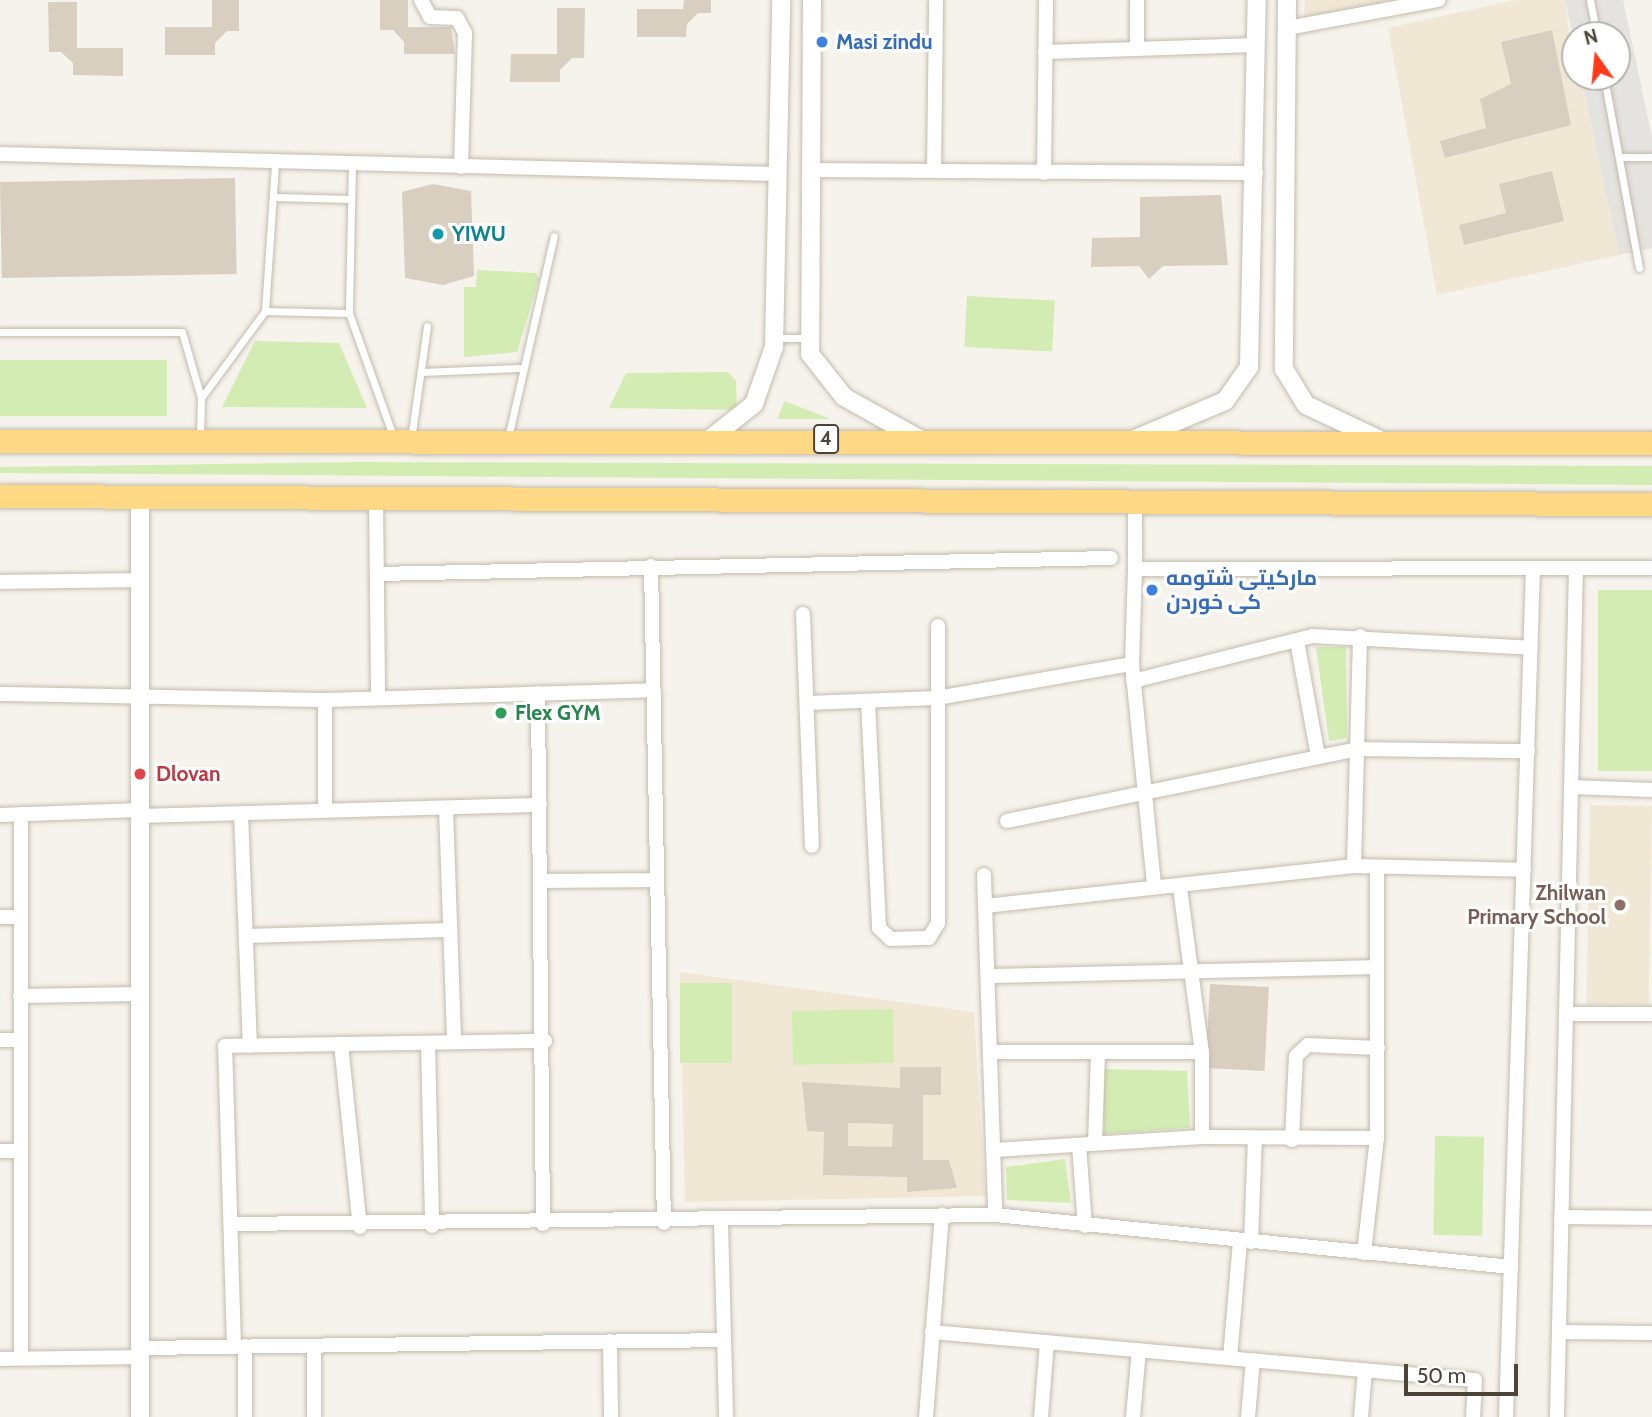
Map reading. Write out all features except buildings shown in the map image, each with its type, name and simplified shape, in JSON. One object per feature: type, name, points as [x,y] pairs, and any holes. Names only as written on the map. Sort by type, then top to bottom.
[{"type":"highway","name":"4","points":[[0,441],[507,442],[711,438],[1652,443]]},
{"type":"highway","points":[[0,496],[1135,504],[1652,504]]},
{"type":"street","points":[[421,0],[430,18],[457,18],[465,33],[461,167]]},
{"type":"street","points":[[711,438],[754,404],[775,338],[781,0]]},
{"type":"street","points":[[812,0],[808,338],[813,361],[837,392],[919,439]]},
{"type":"street","points":[[934,171],[936,0]]},
{"type":"street","points":[[1044,173],[1046,0]]},
{"type":"street","points":[[1137,0],[1137,49]]},
{"type":"street","points":[[1135,439],[1212,408],[1243,384],[1251,357],[1255,253],[1256,0]]},
{"type":"street","points":[[1287,0],[1286,254],[1282,354],[1293,389],[1325,417],[1388,442]]},
{"type":"street","points":[[1287,28],[1438,0]]},
{"type":"street","points":[[1045,52],[1256,45]]},
{"type":"street","points":[[0,154],[776,174]]},
{"type":"street","points":[[810,170],[1256,173]]},
{"type":"street","points":[[1255,253],[1286,254]]},
{"type":"street","points":[[140,495],[140,1417]]},
{"type":"street","points":[[376,497],[378,698]]},
{"type":"street","points":[[1135,504],[1132,664],[1142,797],[1154,886]]},
{"type":"street","points":[[377,574],[1111,558]]},
{"type":"street","points":[[651,566],[664,1223]]},
{"type":"street","points":[[1135,569],[1652,568]]},
{"type":"street","points":[[1506,1417],[1533,569]]},
{"type":"street","points":[[1557,1417],[1576,569]]},
{"type":"street","points":[[0,582],[140,580]]},
{"type":"street","points":[[803,614],[812,846]]},
{"type":"street","points":[[868,701],[879,928],[891,939],[929,938],[939,923],[939,626]]},
{"type":"street","points":[[1133,681],[1297,641],[1360,636],[1531,649]]},
{"type":"street","points":[[1354,866],[1360,636]]},
{"type":"street","points":[[1297,641],[1318,757]]},
{"type":"street","points":[[807,703],[937,698],[1132,664]]},
{"type":"street","points":[[0,694],[325,700],[654,690]]},
{"type":"street","points":[[538,693],[545,1041],[543,1224]]},
{"type":"street","points":[[325,700],[326,811]]},
{"type":"street","points":[[1007,821],[1142,797],[1358,749],[1528,751]]},
{"type":"street","points":[[1571,787],[1652,790]]},
{"type":"street","points":[[0,815],[241,813],[540,805]]},
{"type":"street","points":[[446,808],[454,1042]]},
{"type":"street","points":[[241,813],[250,1046]]},
{"type":"street","points":[[20,1358],[21,814]]},
{"type":"street","points":[[985,906],[1154,886],[1180,888],[1354,866],[1524,870]]},
{"type":"street","points":[[1363,1253],[1377,1138],[1378,1048],[1374,967],[1377,867]]},
{"type":"street","points":[[984,875],[995,1150],[995,1215]]},
{"type":"street","points":[[542,881],[657,880]]},
{"type":"street","points":[[1180,888],[1202,1052],[1202,1137]]},
{"type":"street","points":[[0,917],[20,917]]},
{"type":"street","points":[[247,936],[449,930]]},
{"type":"street","points":[[989,976],[1374,967]]},
{"type":"street","points":[[20,996],[140,993]]},
{"type":"street","points":[[1566,1014],[1652,1014]]},
{"type":"street","points":[[0,1040],[20,1040]]},
{"type":"street","points":[[246,1417],[239,1346],[225,1046],[545,1041]]},
{"type":"street","points":[[428,1043],[432,1226]]},
{"type":"street","points":[[341,1044],[360,1227]]},
{"type":"street","points":[[1292,1140],[1296,1056],[1308,1045],[1378,1048]]},
{"type":"street","points":[[991,1052],[1202,1052]]},
{"type":"street","points":[[1095,1143],[1098,1053]]},
{"type":"street","points":[[995,1150],[1202,1137],[1255,1140],[1377,1138]]},
{"type":"street","points":[[1230,1358],[1255,1140]]},
{"type":"street","points":[[1079,1145],[1084,1226]]},
{"type":"street","points":[[0,1151],[19,1151]]},
{"type":"street","points":[[926,1417],[942,1215]]},
{"type":"street","points":[[234,1224],[360,1227],[995,1215],[1511,1267]]},
{"type":"street","points":[[1561,1217],[1652,1218]]},
{"type":"street","points":[[721,1222],[726,1417]]},
{"type":"street","points":[[932,1332],[1475,1380],[1473,1417]]},
{"type":"street","points":[[1559,1332],[1652,1333]]},
{"type":"street","points":[[0,1359],[239,1346],[724,1340]]},
{"type":"street","points":[[610,1341],[611,1417]]},
{"type":"street","points":[[1041,1417],[1047,1342]]},
{"type":"street","points":[[314,1346],[314,1417]]},
{"type":"street","points":[[1133,1417],[1139,1350]]},
{"type":"street","points":[[1248,1417],[1253,1360]]},
{"type":"street","points":[[1362,1417],[1365,1370]]},
{"type":"lane","points":[[1590,0],[1594,21]]},
{"type":"lane","points":[[1607,91],[1639,268]]},
{"type":"lane","points":[[1619,157],[1652,157]]},
{"type":"lane","points":[[201,398],[265,311],[275,197],[275,163]]},
{"type":"lane","points":[[352,164],[349,313],[403,440]]},
{"type":"lane","points":[[275,197],[351,199]]},
{"type":"lane","points":[[507,442],[519,368],[554,236]]},
{"type":"lane","points":[[265,311],[349,313]]},
{"type":"lane","points":[[403,440],[421,372],[427,326]]},
{"type":"lane","points":[[0,332],[182,332],[201,398],[200,442]]},
{"type":"lane","points":[[775,338],[808,338]]},
{"type":"lane","points":[[421,372],[519,368]]},
{"type":"shaded area","points":[[1305,0],[1399,0],[1304,17]]},
{"type":"shaded area","points":[[1515,0],[1565,0],[1568,21],[1561,21],[1561,91],[1584,91],[1619,255],[1437,295],[1388,28]]},
{"type":"shaded area","points":[[1565,0],[1623,0],[1627,21],[1569,21]]},
{"type":"shaded area","points":[[1631,38],[1652,137],[1652,248],[1619,255],[1584,91],[1631,91]]},
{"type":"shaded area","name":"Zhilwan Primary School","points":[[1590,805],[1652,806],[1649,1005],[1587,1004]]},
{"type":"shaded area","points":[[680,972],[974,1012],[985,1196],[685,1202]]},
{"type":"green space","points":[[477,270],[536,273],[539,279],[517,352],[464,357],[464,287],[476,287]]},
{"type":"green space","points":[[967,296],[1055,301],[1052,352],[964,347]]},
{"type":"green space","points":[[255,341],[339,343],[367,408],[222,407]]},
{"type":"green space","points":[[0,360],[167,360],[167,416],[0,416]]},
{"type":"green space","points":[[728,372],[736,381],[737,410],[609,408],[626,373]]},
{"type":"green space","points":[[785,401],[831,419],[777,419]]},
{"type":"green space","points":[[361,462],[1652,466],[1652,485],[0,473],[0,467]]},
{"type":"green space","points":[[1598,590],[1652,590],[1652,771],[1598,771]]},
{"type":"green space","points":[[1316,647],[1346,647],[1347,738],[1329,741]]},
{"type":"green space","points":[[680,983],[732,983],[732,1063],[680,1063]]},
{"type":"green space","points":[[893,1009],[894,1063],[793,1065],[792,1011]]},
{"type":"green space","points":[[1104,1069],[1187,1071],[1190,1128],[1104,1134]]},
{"type":"green space","points":[[1435,1136],[1484,1137],[1482,1236],[1433,1235]]},
{"type":"green space","points":[[1065,1159],[1071,1203],[1007,1200],[1006,1167]]},
{"type":"place","name":"Masi zindu","points":[[822,42]]},
{"type":"place","name":"YIWU","points":[[438,234]]},
{"type":"place","name":"مارکیتی شتومه کی خوردن","points":[[1152,590]]},
{"type":"place","name":"Flex GYM","points":[[501,713]]},
{"type":"place","name":"Dlovan","points":[[140,774]]},
{"type":"place","name":"Zhilwan Primary School","points":[[1620,905]]}]
